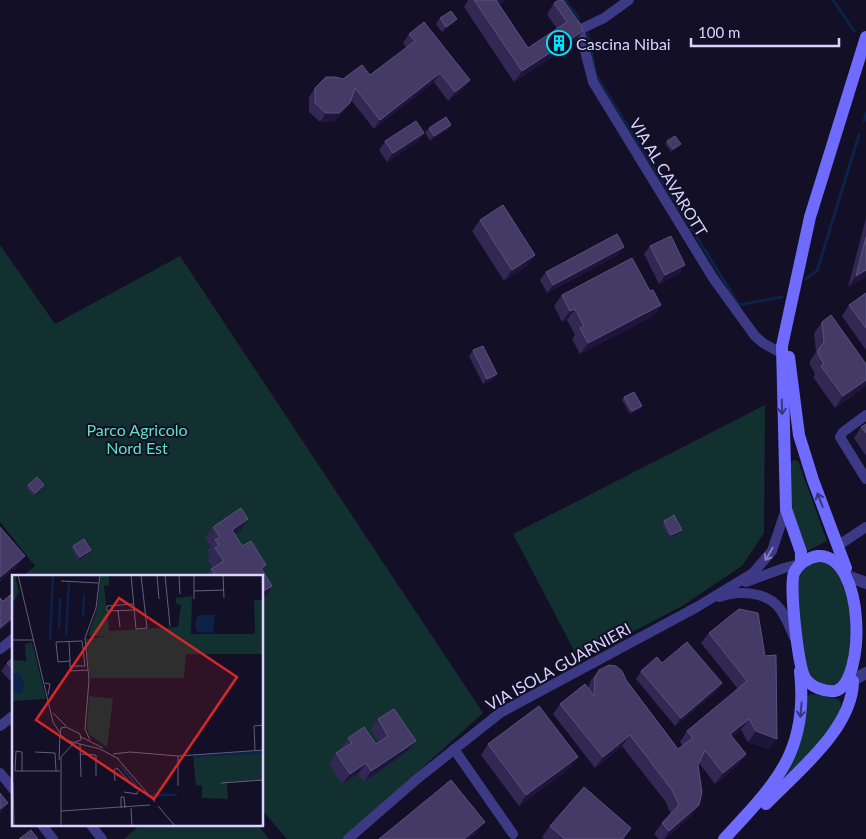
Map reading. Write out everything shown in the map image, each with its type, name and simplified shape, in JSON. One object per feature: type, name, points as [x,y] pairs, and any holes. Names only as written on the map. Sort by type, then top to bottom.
[{"type":"main road","points":[[801,564],[801,552],[786,509],[781,353],[789,307],[810,217],[858,57],[866,37]]},
{"type":"main road","points":[[858,57],[866,46]]},
{"type":"main road","points":[[734,839],[827,741],[852,697],[862,664],[864,632],[861,604],[813,480],[797,430],[789,356],[789,307]]},
{"type":"main road","points":[[724,839],[768,790],[790,756],[799,725],[802,706],[792,584],[794,575],[801,564],[814,556],[826,556],[839,562],[849,576]]},
{"type":"main road","points":[[799,661],[806,678],[820,689],[837,691],[858,678]]},
{"type":"street","points":[[578,30],[604,18],[629,0]]},
{"type":"street","name":"VIA AL CAVAROTT","points":[[570,18],[578,30],[593,82],[713,278],[756,336],[763,343],[781,353]]},
{"type":"street","points":[[866,415],[843,432],[840,437],[866,479]]},
{"type":"street","name":"VIA ISOLA GUARNIERI","points":[[348,839],[454,749],[507,708],[698,607],[753,573],[767,559],[776,542],[786,509]]},
{"type":"street","points":[[839,545],[866,527]]},
{"type":"street","name":"VIA ISOLA GUARNIERI","points":[[723,591],[784,568],[801,564]]},
{"type":"street","points":[[849,576],[866,583]]},
{"type":"street","name":"VIA ISOLA GUARNIERI","points":[[698,607],[729,594],[751,594],[768,598],[782,612],[798,645]]},
{"type":"street","points":[[0,649],[12,640]]},
{"type":"street","points":[[454,749],[513,834]]},
{"type":"street","points":[[0,773],[12,788]]},
{"type":"street","points":[[43,826],[53,839]]},
{"type":"street","points":[[92,826],[102,839]]},
{"type":"green space","name":"Parco Agricolo Nord Est","points":[[0,245],[55,324],[180,256],[483,713],[343,839],[287,839],[264,812],[264,575],[24,575],[35,566],[0,522]]},
{"type":"green space","points":[[765,405],[764,533],[742,566],[682,606],[579,660],[513,534]]},
{"type":"green space","points":[[793,460],[798,461],[827,541],[795,557],[789,465]]},
{"type":"green space","points":[[825,561],[846,581],[855,670],[832,686],[813,679],[807,670],[802,647],[797,586],[806,568]]},
{"type":"green space","points":[[812,694],[838,699],[841,703],[839,713],[820,743],[786,777],[794,753],[807,696]]},
{"type":"green space","points":[[139,826],[259,826],[269,839],[124,839]]},
{"type":"building","points":[[474,0],[496,0],[528,48],[567,22],[554,3],[559,0],[563,0],[581,25],[583,31],[522,71]]},
{"type":"building","points":[[451,11],[457,19],[446,27],[440,18]]},
{"type":"building","points":[[424,22],[470,80],[455,92],[440,73],[380,120],[355,88],[350,103],[339,113],[326,113],[315,103],[315,88],[326,77],[343,79],[362,65],[370,75],[415,41],[409,34]]},
{"type":"building","points":[[446,117],[451,125],[434,136],[429,128]]},
{"type":"building","points":[[416,121],[424,133],[393,153],[385,141]]},
{"type":"building","points":[[675,136],[681,144],[673,149],[667,141]]},
{"type":"building","points":[[503,205],[535,255],[512,270],[480,220]]},
{"type":"building","points":[[617,234],[624,247],[553,285],[546,272]]},
{"type":"building","points":[[671,236],[685,265],[665,275],[650,246]]},
{"type":"building","points":[[866,237],[866,270],[856,276]]},
{"type":"building","points":[[632,258],[650,291],[653,290],[661,305],[588,343],[580,328],[584,326],[575,309],[570,311],[562,295]]},
{"type":"building","points":[[866,293],[866,328],[849,305]]},
{"type":"building","points":[[831,315],[866,364],[866,380],[843,396],[821,366],[824,364],[818,354],[818,350],[824,342],[822,322]]},
{"type":"building","points":[[483,346],[497,374],[487,379],[473,350]]},
{"type":"building","points":[[634,392],[642,406],[632,411],[624,397]]},
{"type":"building","points":[[866,424],[866,433],[861,427]]},
{"type":"building","points":[[37,477],[44,485],[35,493],[28,485]]},
{"type":"building","points":[[241,508],[248,519],[232,530],[242,546],[251,541],[266,565],[261,568],[272,586],[264,591],[264,575],[215,575],[211,569],[224,561],[215,548],[219,545],[215,540],[220,537],[213,527]]},
{"type":"building","points":[[674,515],[682,530],[671,535],[664,521]]},
{"type":"building","points":[[0,527],[25,556],[0,577]]},
{"type":"building","points":[[84,539],[91,550],[80,557],[73,546]]},
{"type":"building","points":[[12,594],[12,618],[0,628],[0,598],[3,601]]},
{"type":"building","points":[[739,609],[758,613],[765,656],[776,655],[777,739],[756,731],[749,719],[730,734],[746,754],[723,773],[705,750],[698,765],[702,792],[699,805],[669,831],[662,823],[679,805],[672,790],[630,735],[603,757],[560,704],[585,684],[594,696],[595,677],[599,670],[609,665],[616,666],[622,671],[626,680],[678,749],[693,738],[687,731],[747,681],[709,633]]},
{"type":"building","points":[[687,642],[722,683],[681,718],[641,671],[657,657],[662,663]]},
{"type":"building","points":[[12,658],[12,668],[7,663]]},
{"type":"building","points":[[539,706],[578,757],[526,795],[488,744]]},
{"type":"building","points":[[394,709],[416,741],[371,771],[366,763],[350,774],[336,753],[352,743],[348,738],[364,727],[376,744],[388,736],[378,719]]},
{"type":"building","points":[[451,780],[485,822],[464,839],[379,839]]},
{"type":"building","points":[[584,787],[631,828],[622,839],[565,839],[550,826]]},
{"type":"building","points":[[0,793],[8,803],[0,809]]},
{"type":"building","points":[[31,830],[38,839],[19,839]]},
{"type":"waterway","points":[[565,0],[579,18]]},
{"type":"waterway","points":[[833,0],[854,31]]},
{"type":"waterway","points":[[588,34],[596,75],[739,305],[782,297]]},
{"type":"waterway","points":[[864,121],[866,113]]},
{"type":"waterway","points":[[806,279],[817,271],[859,135]]},
{"type":"place","name":"Cascina Nibai","points":[[559,43]]}]
